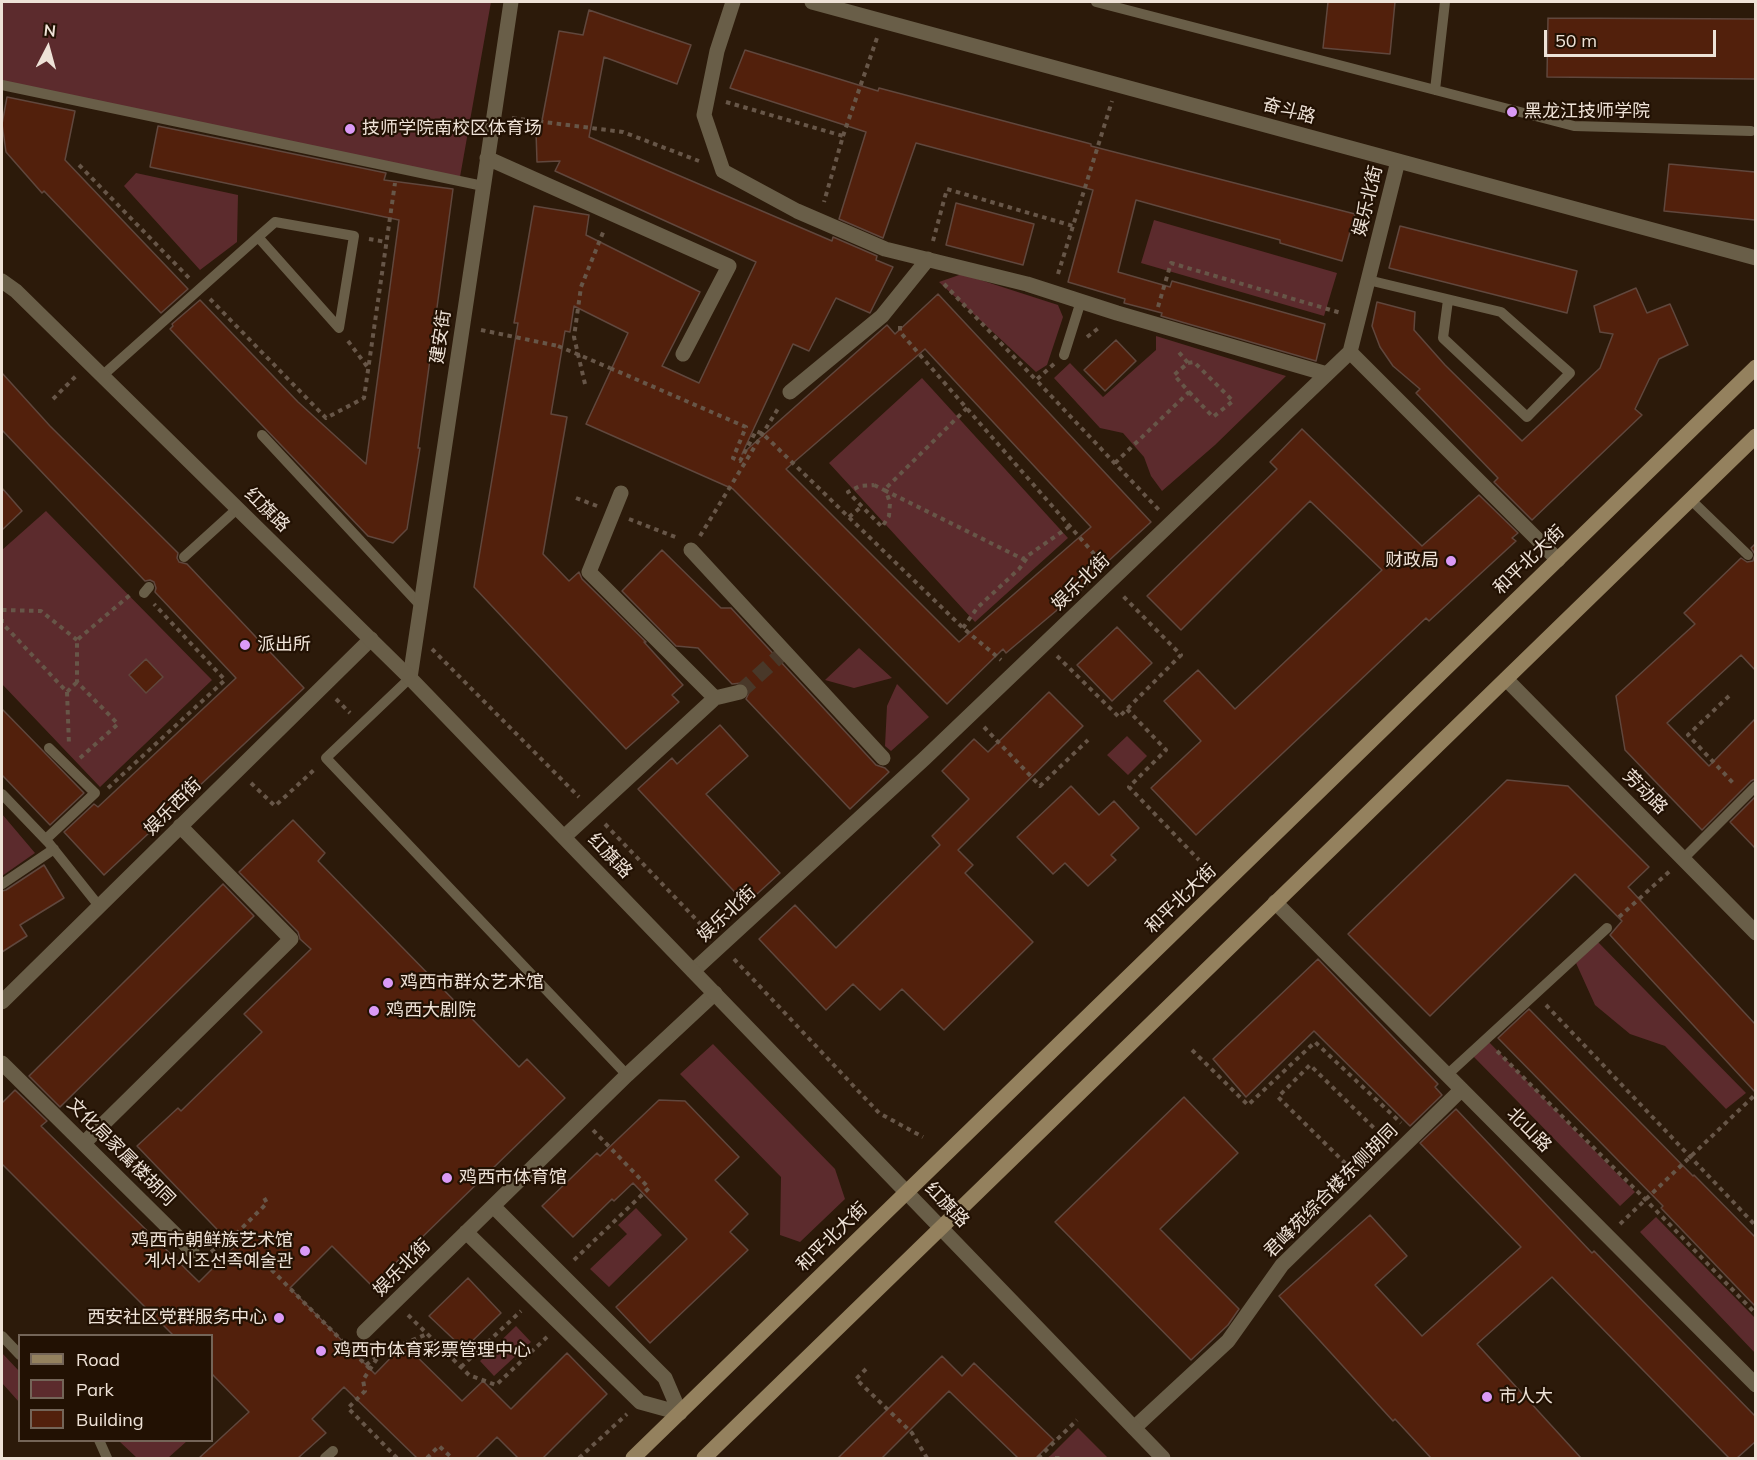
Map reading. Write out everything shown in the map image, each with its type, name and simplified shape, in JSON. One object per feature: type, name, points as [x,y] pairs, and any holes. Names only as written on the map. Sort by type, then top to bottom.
[{"type":"main road","name":"和平北大街","points":[[633,1458],[1755,367]]},
{"type":"main road","points":[[704,1458],[1755,436]]},
{"type":"street","name":"建安街","points":[[410,678],[511,2]]},
{"type":"street","points":[[733,2],[717,51],[704,115],[723,171],[797,211],[885,249],[1027,284],[1117,313],[1327,374]]},
{"type":"street","name":"奋斗路","points":[[812,2],[1755,258]]},
{"type":"street","points":[[487,158],[729,266],[684,354]]},
{"type":"street","name":"娱乐北街","points":[[693,971],[972,713],[1350,352],[1398,161]]},
{"type":"street","points":[[790,392],[882,316],[928,259]]},
{"type":"street","name":"红旗路","points":[[2,281],[16,291],[90,363],[410,678],[1164,1458]]},
{"type":"street","points":[[1350,352],[1558,560]]},
{"type":"street","points":[[621,493],[589,572],[715,698]]},
{"type":"street","points":[[691,550],[883,758]]},
{"type":"street","name":"娱乐西街","points":[[2,1002],[371,639]]},
{"type":"street","name":"劳动路","points":[[1506,679],[1755,933]]},
{"type":"street","points":[[564,837],[715,698],[740,692]]},
{"type":"street","points":[[84,1143],[291,939],[180,826]]},
{"type":"street","name":"北山路","points":[[1275,903],[1755,1385]]},
{"type":"street","name":"娱乐北街","points":[[364,1332],[627,1075],[715,993]]},
{"type":"street","name":"文化局家属楼胡同","points":[[2,1063],[192,1251]]},
{"type":"street","name":"君峰苑综合楼东侧胡同","points":[[1134,1428],[1228,1341],[1282,1265],[1461,1090]]},
{"type":"street","points":[[493,1206],[665,1378],[680,1413]]},
{"type":"street","points":[[466,1232],[640,1402],[680,1413]]},
{"type":"lane","points":[[1096,2],[1574,126],[1751,131]]},
{"type":"lane","points":[[1436,90],[1445,2]]},
{"type":"lane","points":[[2,85],[483,186]]},
{"type":"lane","points":[[102,376],[274,222],[354,236],[339,328]]},
{"type":"lane","points":[[258,237],[339,328]]},
{"type":"lane","points":[[1368,280],[1501,312],[1570,373],[1527,417],[1443,339],[1448,300]]},
{"type":"lane","points":[[1064,356],[1081,301]]},
{"type":"lane","points":[[262,435],[421,606]]},
{"type":"lane","points":[[1690,499],[1748,555]]},
{"type":"lane","points":[[183,557],[238,508]]},
{"type":"lane","points":[[410,678],[326,758],[627,1075]]},
{"type":"lane","points":[[46,839],[95,793],[49,748]]},
{"type":"lane","points":[[1683,859],[1755,786]]},
{"type":"lane","points":[[2,794],[46,839],[99,906]]},
{"type":"lane","points":[[2,884],[54,849]]},
{"type":"lane","points":[[1447,1075],[1607,928]]},
{"type":"lane","points":[[2,1336],[18,1353]]},
{"type":"lane","points":[[100,1442],[107,1458]]},
{"type":"path","points":[[819,221],[843,136],[882,21]]},
{"type":"path","points":[[1052,292],[1117,85]]},
{"type":"path","points":[[708,96],[843,136]]},
{"type":"path","points":[[494,115],[623,132],[723,171]]},
{"type":"path","points":[[79,165],[326,418],[364,398],[398,168]]},
{"type":"path","points":[[928,259],[947,189],[1073,226]]},
{"type":"path","points":[[585,384],[574,337],[581,287],[611,213]]},
{"type":"path","points":[[1153,323],[1171,263],[1359,318]]},
{"type":"path","points":[[939,279],[1171,523]]},
{"type":"path","points":[[890,308],[899,319],[900,332],[1089,548]]},
{"type":"path","points":[[1036,380],[1117,313]]},
{"type":"path","points":[[462,326],[558,346],[746,427],[733,458],[740,461],[756,431],[763,434],[963,628],[1015,672]]},
{"type":"path","points":[[339,328],[369,369]]},
{"type":"path","points":[[1174,347],[1188,363]]},
{"type":"path","points":[[1194,362],[1233,400],[1213,417],[1189,392],[1174,375],[1188,363],[1194,362]]},
{"type":"path","points":[[53,399],[90,363]]},
{"type":"path","points":[[1115,463],[1189,392]]},
{"type":"path","points":[[884,490],[967,408]]},
{"type":"path","points":[[576,498],[675,536],[691,550],[771,418]]},
{"type":"path","points":[[884,490],[890,503],[889,516],[882,527],[848,492],[860,486],[874,485],[884,490],[1023,560],[1070,526]]},
{"type":"path","points":[[849,517],[861,507]]},
{"type":"path","points":[[963,628],[977,608],[1019,569],[1029,555]]},
{"type":"path","points":[[1044,644],[1119,717],[1127,710],[1181,655],[1109,582]]},
{"type":"path","points":[[77,640],[143,590],[225,680],[112,784]]},
{"type":"path","points":[[2,610],[41,611],[77,640]]},
{"type":"path","points":[[2,620],[2,623],[67,692],[70,768]]},
{"type":"path","points":[[417,634],[592,811],[879,1113],[923,1137]]},
{"type":"path","points":[[67,692],[76,682],[77,640]]},
{"type":"path","points":[[70,768],[118,724],[76,682]]},
{"type":"path","points":[[323,686],[362,724]]},
{"type":"path","points":[[1729,696],[1688,735],[1746,797]]},
{"type":"path","points":[[1127,710],[1167,750],[1129,787],[1199,860]]},
{"type":"path","points":[[972,713],[1040,786],[1088,740]]},
{"type":"path","points":[[248,780],[275,806],[326,758]]},
{"type":"path","points":[[1623,913],[1653,886]]},
{"type":"path","points":[[1535,994],[1755,1226]]},
{"type":"path","points":[[1486,1040],[1646,1200],[1755,1314]]},
{"type":"path","points":[[1192,1050],[1248,1105],[1315,1042],[1401,1124],[1409,1115]]},
{"type":"path","points":[[1310,1065],[1380,1134],[1348,1166],[1278,1097],[1310,1065]]},
{"type":"path","points":[[1607,1236],[1755,1094]]},
{"type":"path","points":[[561,1273],[649,1188],[582,1119]]},
{"type":"path","points":[[236,1234],[267,1203],[262,1196]]},
{"type":"path","points":[[242,1240],[370,1370]]},
{"type":"path","points":[[461,1367],[534,1298]]},
{"type":"path","points":[[395,1302],[469,1375],[496,1385],[560,1324]]},
{"type":"path","points":[[397,1458],[348,1408],[365,1391],[363,1380],[380,1354],[427,1334]]},
{"type":"path","points":[[866,1369],[856,1379],[912,1433],[927,1458]]},
{"type":"path","points":[[579,1458],[640,1402]]},
{"type":"path","points":[[1038,1458],[1077,1420]]},
{"type":"path","points":[[427,1458],[439,1446],[452,1458]]},
{"type":"path","points":[[1055,1458],[1060,1458]]},
{"type":"green space","name":"技师学院南校区体育场","points":[[2,2],[491,2],[460,177],[2,81]]},
{"type":"green space","points":[[136,173],[238,195],[237,242],[200,270],[124,186]]},
{"type":"green space","points":[[1154,220],[1337,273],[1324,316],[1141,263]]},
{"type":"green space","points":[[962,274],[1058,305],[1063,317],[1047,365],[1036,372],[939,282]]},
{"type":"green space","points":[[1156,336],[1286,376],[1215,445],[1162,491],[1151,476],[1144,457],[1123,433],[1100,428],[1054,378],[1070,363],[1103,397],[1156,350]]},
{"type":"green space","points":[[922,378],[1068,538],[975,622],[829,463]]},
{"type":"green space","points":[[46,511],[212,680],[100,787],[2,684],[2,550]]},
{"type":"green space","points":[[859,648],[892,678],[854,688],[825,680]]},
{"type":"green space","points":[[897,684],[929,717],[891,751],[885,746],[887,706]]},
{"type":"green space","points":[[1127,736],[1147,756],[1128,775],[1107,755]]},
{"type":"green space","points":[[2,814],[35,853],[2,876]]},
{"type":"green space","points":[[1597,941],[1746,1093],[1726,1109],[1665,1046],[1630,1034],[1595,1005],[1576,963]]},
{"type":"green space","points":[[1486,1039],[1635,1192],[1620,1206],[1473,1056]]},
{"type":"green space","points":[[713,1044],[835,1169],[845,1199],[800,1242],[780,1235],[781,1177],[680,1074]]},
{"type":"green space","points":[[636,1208],[662,1235],[609,1287],[590,1269],[627,1234],[618,1225]]},
{"type":"green space","points":[[1656,1217],[1755,1318],[1755,1353],[1640,1232]]},
{"type":"green space","points":[[516,1326],[531,1342],[494,1376],[480,1361]]},
{"type":"green space","points":[[2,1353],[18,1370],[18,1401],[2,1383]]},
{"type":"green space","points":[[1078,1428],[1108,1458],[1047,1458],[1051,1455]]},
{"type":"green space","points":[[120,1442],[186,1442],[168,1458],[137,1458]]},
{"type":"building","points":[[1328,2],[1395,2],[1390,54],[1323,48]]},
{"type":"building","points":[[589,10],[691,45],[677,84],[604,57],[589,137],[832,241],[833,237],[877,256],[876,260],[893,267],[870,313],[836,298],[809,351],[793,344],[742,454],[887,325],[895,334],[938,294],[1151,522],[1092,576],[1094,579],[1006,653],[1003,649],[947,704],[733,489],[586,424],[628,333],[574,306],[570,332],[565,331],[551,414],[567,417],[543,554],[569,581],[579,572],[582,579],[646,642],[644,642],[683,685],[672,695],[679,702],[626,749],[474,587],[518,323],[514,323],[534,206],[589,215],[586,235],[700,292],[662,366],[699,383],[756,262],[555,171],[560,161],[537,162],[536,131],[540,131],[559,31],[583,35]],"holes":[[[925,349],[1091,527],[959,642],[786,469]]]},
{"type":"building","points":[[1548,18],[1755,19],[1755,79],[1547,77]]},
{"type":"building","points":[[745,50],[878,91],[879,88],[1091,144],[1091,146],[1355,214],[1342,261],[1280,243],[1280,240],[1136,200],[1118,272],[1170,287],[1172,281],[1325,324],[1316,361],[1161,316],[1162,313],[1124,303],[1125,299],[1068,282],[1093,190],[916,143],[883,238],[839,219],[866,132],[730,88]]},
{"type":"building","points":[[7,97],[75,111],[65,160],[188,289],[161,313],[44,191],[42,193],[6,152],[2,124]]},
{"type":"building","points":[[158,126],[386,173],[384,180],[453,189],[418,448],[420,448],[407,529],[393,543],[368,536],[170,329],[172,324],[200,300],[298,402],[366,464],[399,220],[150,167]]},
{"type":"building","points":[[1669,164],[1755,172],[1755,220],[1664,211]]},
{"type":"building","points":[[956,203],[1034,224],[1023,265],[946,245]]},
{"type":"building","points":[[1400,226],[1577,271],[1567,313],[1389,268]]},
{"type":"building","points":[[1636,288],[1647,313],[1670,304],[1688,345],[1659,359],[1635,409],[1642,415],[1532,520],[1494,482],[1498,478],[1416,393],[1420,389],[1393,366],[1380,347],[1372,326],[1377,302],[1415,312],[1414,330],[1445,365],[1522,441],[1600,368],[1613,334],[1600,332],[1594,306]]},
{"type":"building","points":[[1116,340],[1136,361],[1105,391],[1084,370]]},
{"type":"building","points":[[2,373],[50,426],[178,553],[179,562],[187,564],[304,688],[104,875],[64,832],[94,804],[98,807],[236,678],[155,592],[154,582],[145,581],[2,430]]},
{"type":"building","points":[[1302,429],[1422,546],[1479,495],[1518,533],[1512,538],[1516,541],[1429,621],[1426,618],[1196,835],[1151,788],[1201,741],[1164,701],[1198,670],[1235,709],[1382,570],[1310,501],[1181,630],[1147,596],[1277,469],[1270,462]]},
{"type":"building","points":[[2,488],[22,511],[2,530]]},
{"type":"building","points":[[662,550],[721,608],[731,608],[876,765],[889,772],[850,809],[746,699],[750,690],[747,685],[732,684],[698,648],[676,646],[622,591]]},
{"type":"building","points":[[1755,554],[1755,670],[1741,655],[1667,723],[1709,766],[1755,719],[1755,779],[1702,830],[1625,750],[1616,696],[1695,624],[1684,613],[1741,558],[1747,562],[1753,561]]},
{"type":"building","points":[[1117,627],[1152,663],[1112,701],[1077,665]]},
{"type":"building","points":[[146,659],[163,677],[146,693],[129,675]]},
{"type":"building","points":[[1049,692],[1083,726],[958,850],[973,865],[965,873],[1033,942],[944,1030],[902,989],[880,1010],[853,984],[826,1010],[759,939],[795,905],[836,948],[940,845],[932,836],[969,799],[942,771],[974,739],[988,752]]},
{"type":"building","points":[[2,709],[84,793],[50,825],[2,775]]},
{"type":"building","points":[[720,725],[748,756],[706,794],[780,873],[746,904],[638,789],[672,758],[677,764]]},
{"type":"building","points":[[1507,780],[1568,786],[1649,867],[1628,887],[1755,1024],[1755,1092],[1610,935],[1622,921],[1575,874],[1430,1016],[1348,934]]},
{"type":"building","points":[[1071,786],[1099,815],[1114,801],[1139,828],[1111,855],[1116,860],[1088,886],[1065,863],[1053,874],[1017,837]]},
{"type":"building","points":[[1755,797],[1755,848],[1730,822]]},
{"type":"building","points":[[293,820],[325,853],[318,861],[519,1067],[527,1059],[565,1098],[372,1286],[332,1246],[290,1288],[375,1374],[404,1344],[462,1401],[483,1381],[511,1409],[567,1353],[607,1394],[543,1458],[518,1458],[497,1437],[476,1458],[417,1458],[344,1387],[312,1419],[326,1433],[298,1458],[199,1458],[249,1412],[213,1375],[213,1334],[172,1334],[2,1164],[2,1103],[15,1090],[47,1121],[41,1126],[199,1282],[234,1247],[137,1146],[178,1108],[181,1111],[262,1032],[244,1014],[311,949],[300,939],[298,932],[239,872]]},
{"type":"building","points":[[44,865],[64,898],[20,925],[27,936],[2,952],[2,891]]},
{"type":"building","points":[[223,884],[254,916],[60,1107],[29,1076]]},
{"type":"building","points":[[1318,959],[1438,1084],[1435,1087],[1442,1095],[1410,1126],[1314,1031],[1246,1097],[1213,1059]]},
{"type":"building","points":[[1529,1009],[1755,1237],[1755,1306],[1661,1208],[1663,1206],[1498,1038]]},
{"type":"building","points":[[1184,1097],[1238,1153],[1160,1229],[1239,1309],[1228,1325],[1191,1360],[1055,1222]]},
{"type":"building","points":[[659,1100],[685,1101],[739,1157],[715,1180],[748,1214],[730,1232],[748,1250],[650,1343],[616,1307],[687,1239],[633,1183],[614,1201],[612,1199],[573,1237],[542,1206],[597,1153],[600,1156]]},
{"type":"building","points":[[1456,1109],[1592,1253],[1594,1251],[1755,1416],[1755,1442],[1737,1458],[1729,1458],[1552,1277],[1477,1344],[1581,1458],[1431,1458],[1395,1419],[1393,1421],[1279,1296],[1370,1215],[1407,1256],[1375,1285],[1422,1336],[1521,1247],[1420,1143]]},
{"type":"building","points":[[468,1278],[501,1313],[464,1349],[429,1316]]},
{"type":"building","points":[[942,1356],[962,1376],[974,1363],[1054,1440],[1036,1458],[1018,1458],[949,1391],[882,1458],[838,1458]]},
{"type":"tunnel","points":[[740,692],[784,652]]},
{"type":"place","name":"黑龙江技师学院","points":[[1512,112]]},
{"type":"place","name":"技师学院南校区体育场","points":[[350,129]]},
{"type":"place","name":"财政局","points":[[1451,561]]},
{"type":"place","name":"派出所","points":[[245,645]]},
{"type":"place","name":"鸡西市群众艺术馆","points":[[388,983]]},
{"type":"place","name":"鸡西大剧院","points":[[374,1011]]},
{"type":"place","name":"鸡西市体育馆","points":[[447,1178]]},
{"type":"place","name":"鸡西市朝鲜族艺术馆 계서시조선족예술관","points":[[305,1251]]},
{"type":"place","name":"西安社区党群服务中心","points":[[279,1318]]},
{"type":"place","name":"鸡西市体育彩票管理中心","points":[[321,1351]]},
{"type":"place","name":"市人大","points":[[1487,1397]]}]
